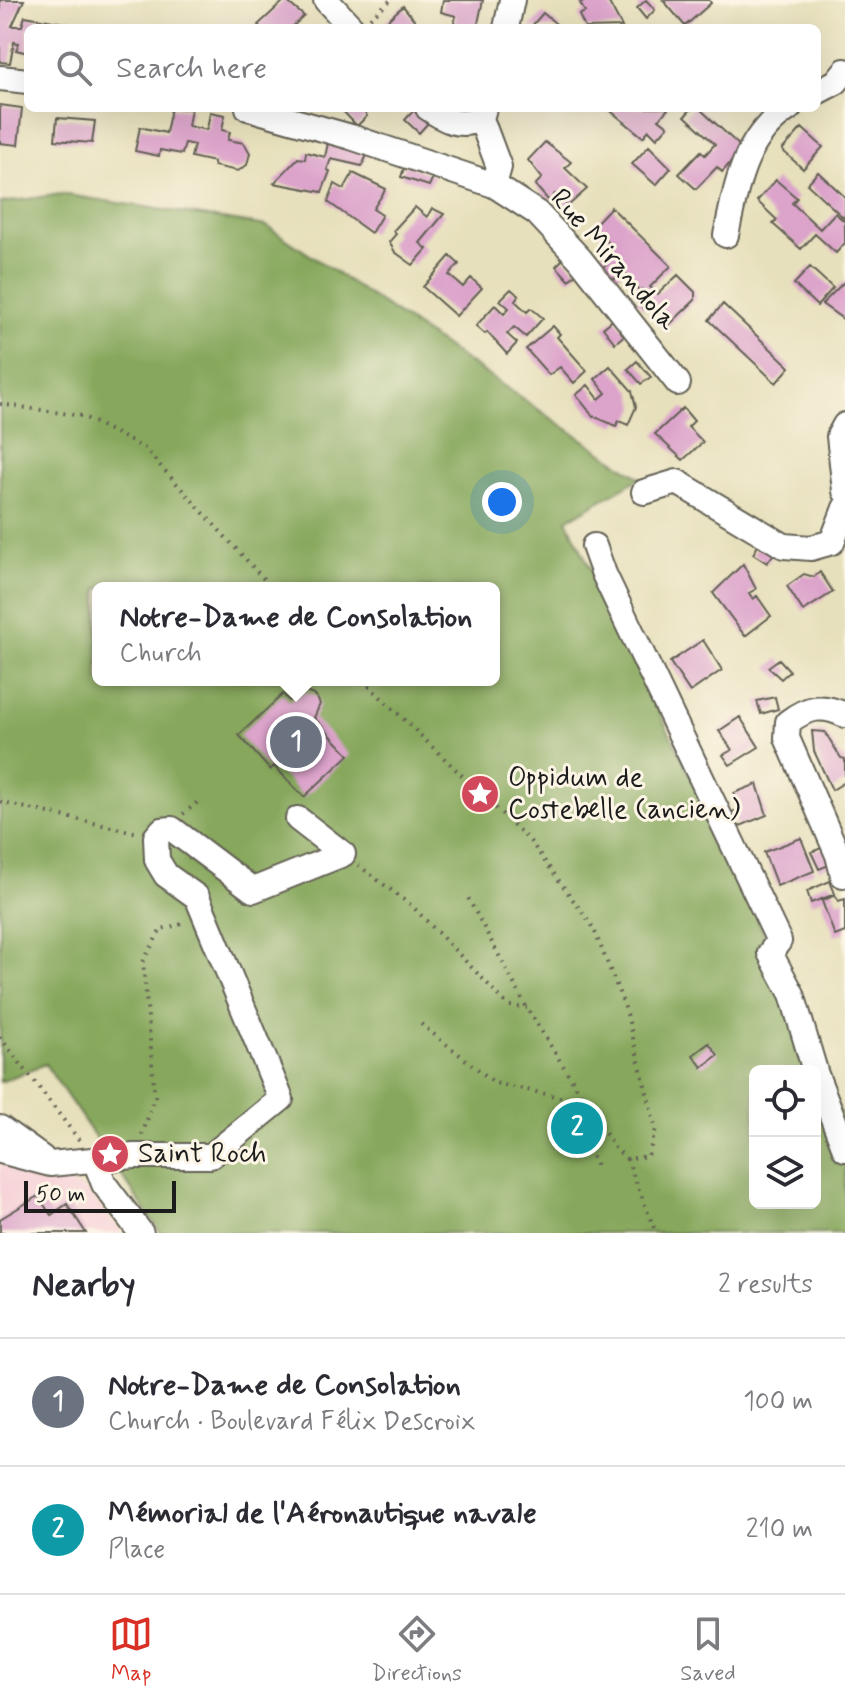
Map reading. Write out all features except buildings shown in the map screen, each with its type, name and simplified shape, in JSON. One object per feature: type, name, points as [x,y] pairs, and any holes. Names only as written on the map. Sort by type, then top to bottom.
[{"type":"street","points":[[326,0],[348,24]]},
{"type":"street","points":[[507,24],[512,0]]},
{"type":"street","points":[[821,90],[836,82],[845,71]]},
{"type":"street","points":[[0,78],[24,81]]},
{"type":"street","name":"Rue Mirandola","points":[[262,112],[351,137],[494,185],[537,213],[580,259],[678,383]]},
{"type":"street","points":[[434,112],[447,121],[467,125],[482,114],[499,167],[494,185]]},
{"type":"street","points":[[726,235],[744,158],[758,134],[784,112]]},
{"type":"street","points":[[845,425],[839,436],[845,491]]},
{"type":"street","points":[[644,492],[677,482],[784,546],[811,548],[832,542],[845,508]]},
{"type":"street","points":[[594,546],[689,758],[779,941],[770,953],[792,994],[813,1065]]},
{"type":"street","points":[[843,875],[838,855],[787,738],[788,722],[803,711],[819,706],[845,715]]},
{"type":"street","points":[[0,1151],[50,1164],[96,1163],[134,1156],[211,1156],[281,1099],[197,897],[166,875],[157,860],[156,837],[162,830],[172,829],[253,890],[343,854],[298,819]]},
{"type":"street","points":[[821,1087],[845,1149]]},
{"type":"street","points":[[0,1128],[50,1164]]},
{"type":"street","points":[[96,1163],[104,1184],[141,1233]]},
{"type":"path","points":[[364,24],[391,0]]},
{"type":"path","points":[[0,404],[82,416],[144,448],[267,582]]},
{"type":"path","points":[[369,686],[530,841],[593,927],[626,1010],[656,1129],[648,1156],[627,1159]]},
{"type":"path","points":[[0,802],[156,837]]},
{"type":"path","points":[[343,854],[412,906],[509,1006],[527,1008]]},
{"type":"path","points":[[466,894],[527,1008],[589,1103],[606,1135],[627,1159],[656,1233]]},
{"type":"path","points":[[134,1156],[155,1096],[143,962],[161,929],[195,921]]},
{"type":"path","points":[[421,1024],[495,1083],[589,1103]]},
{"type":"path","points":[[0,1037],[96,1163]]},
{"type":"path","points":[[592,1156],[598,1168]]},
{"type":"shaded area","points":[[0,1156],[87,1190],[123,1233],[0,1233]]},
{"type":"green space","points":[[61,194],[267,226],[640,478],[567,520],[744,888],[820,1065],[749,1065],[749,1209],[821,1209],[821,1067],[845,1123],[845,1233],[161,1233],[45,1064],[0,1082],[0,203]]},
{"type":"place","name":"Notre-Dame de Consolation","points":[[296,742]]},
{"type":"place","name":"Oppidum de Costebelle (ancien)","points":[[480,794]]},
{"type":"place","name":"Mémorial de l'Aéronautique navale","points":[[577,1128]]},
{"type":"place","name":"Saint Roch","points":[[110,1154]]}]
